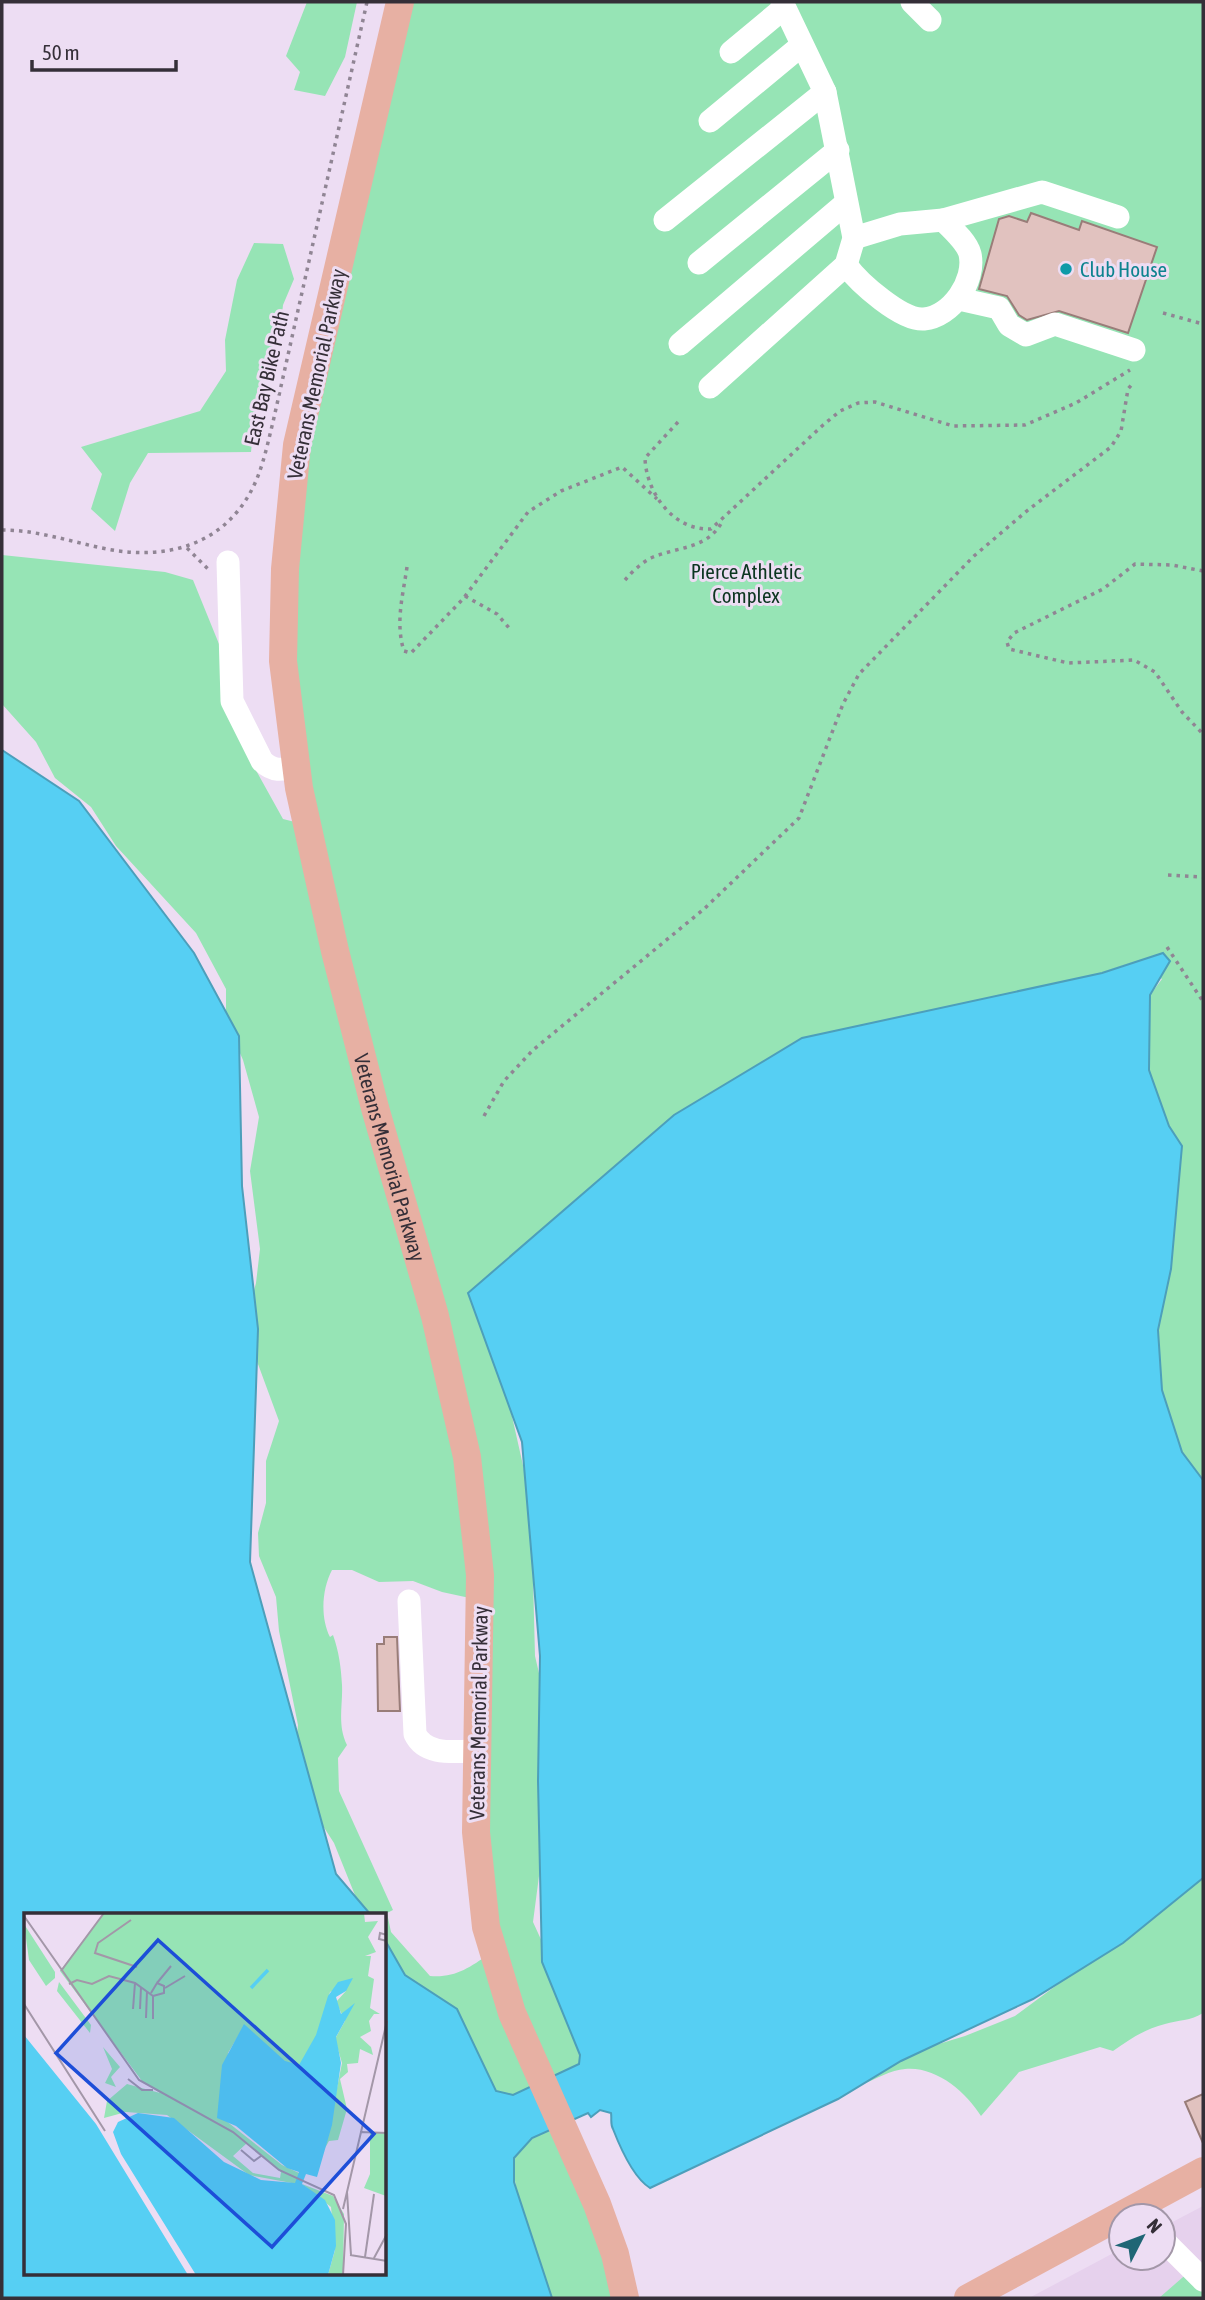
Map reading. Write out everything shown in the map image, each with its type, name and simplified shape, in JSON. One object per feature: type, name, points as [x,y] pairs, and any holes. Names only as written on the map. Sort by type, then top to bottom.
[{"type":"main road","name":"Veterans Memorial Parkway","points":[[400,2],[301,431],[291,490],[281,631],[296,767],[335,951],[375,1108],[435,1316],[467,1457],[480,1575],[476,1832],[486,1927],[512,2013],[597,2204],[615,2254],[625,2298]]},
{"type":"main road","points":[[1156,2202],[1203,2171]]},
{"type":"main road","points":[[968,2298],[1107,2229]]},
{"type":"lane","points":[[912,2],[930,20]]},
{"type":"lane","points":[[710,387],[846,265],[854,239],[825,92],[783,5],[731,52]]},
{"type":"lane","points":[[710,121],[802,45]]},
{"type":"lane","points":[[665,220],[825,92]]},
{"type":"lane","points":[[699,263],[838,150]]},
{"type":"lane","points":[[854,239],[900,224],[943,220],[1042,192],[1118,217]]},
{"type":"lane","points":[[680,344],[846,203]]},
{"type":"lane","points":[[846,265],[872,292],[898,310],[922,320],[939,315],[958,299],[967,280],[970,254],[956,232],[943,220]]},
{"type":"lane","points":[[958,299],[999,308],[1009,325],[1026,335],[1055,324],[1133,359]]},
{"type":"lane","points":[[228,562],[232,701],[262,761],[269,768],[281,771],[296,767]]},
{"type":"lane","points":[[409,1601],[415,1734],[419,1743],[432,1750],[479,1751]]},
{"type":"lane","points":[[1177,2255],[1203,2280]]},
{"type":"path","name":"East Bay Bike Path","points":[[2,530],[47,535],[130,553],[171,552],[187,548],[208,535],[232,516],[246,500],[260,471],[274,422],[367,2]]},
{"type":"path","points":[[1163,313],[1203,324]]},
{"type":"path","points":[[408,567],[400,620],[404,650],[411,653],[423,645],[465,596],[528,512],[561,491],[622,467],[678,520],[696,530],[710,529],[822,426],[840,411],[859,403],[875,402],[953,426],[1025,425],[1076,403],[1133,359]]},
{"type":"path","points":[[484,1116],[504,1081],[533,1050],[704,909],[799,818],[843,704],[859,674],[974,556],[1028,510],[1111,447],[1121,430],[1129,389],[1133,383]]},
{"type":"path","points":[[661,503],[646,479],[645,458],[678,422]]},
{"type":"path","points":[[625,580],[648,559],[704,542],[717,532],[723,518]]},
{"type":"path","points":[[1203,571],[1172,565],[1135,564],[1120,578],[1014,633],[1007,642],[1009,649],[1057,662],[1134,660],[1155,672],[1182,712],[1203,734]]},
{"type":"path","points":[[465,596],[482,604],[510,629]]},
{"type":"path","points":[[1168,875],[1203,877]]},
{"type":"path","points":[[1167,947],[1202,1000]]},
{"type":"shaded area","points":[[1203,2206],[1203,2298],[1029,2298],[1107,2256],[1107,2272],[1177,2272],[1177,2220]]},
{"type":"green space","points":[[307,2],[357,2],[345,57],[325,96],[294,90],[300,72],[286,56]]},
{"type":"green space","name":"Pierce Athletic Complex","points":[[401,2],[1203,2],[1203,1497],[1159,1423],[1138,1093],[1150,995],[1162,979],[1134,962],[674,1115],[475,1287],[505,1385],[531,1501],[535,1656],[545,1699],[545,1830],[533,1922],[559,1979],[575,2028],[580,2059],[577,2070],[507,2109],[387,1974],[387,1913],[362,1913],[334,1843],[314,1812],[295,1755],[298,1725],[279,1631],[276,1597],[259,1556],[258,1533],[266,1503],[266,1461],[279,1421],[251,1345],[248,1313],[256,1283],[260,1249],[250,1171],[259,1117],[243,1060],[226,1021],[226,989],[196,933],[116,846],[91,807],[55,778],[36,742],[2,704],[2,555],[165,572],[193,580],[219,644],[247,754],[283,819],[311,826],[291,713],[295,477]],"holes":[[[332,1570],[352,1570],[379,1582],[413,1581],[442,1592],[479,1600],[489,1954],[454,1974],[430,1976],[391,1932],[387,1913],[393,1910],[339,1791],[338,1758],[347,1745],[341,1722],[342,1678],[339,1660],[333,1635],[330,1637],[325,1621],[326,1586]]]},
{"type":"green space","points":[[254,243],[283,244],[294,279],[283,305],[277,360],[257,392],[251,452],[148,453],[130,483],[115,531],[91,509],[102,474],[81,447],[200,411],[226,371],[225,340],[237,280]]},
{"type":"green space","points":[[1203,1877],[1203,2013],[1151,2029],[1113,2051],[1100,2047],[1019,2072],[981,2116],[967,2098],[949,2082],[917,2069],[889,2073],[863,2084],[909,2053],[965,2036],[1015,2016]]},
{"type":"green space","points":[[549,2130],[557,2130],[619,2298],[552,2298],[526,2226],[514,2168],[515,2156],[521,2147]]},
{"type":"green space","points":[[1190,2271],[1203,2283],[1203,2298],[1159,2298]]},
{"type":"water","points":[[2,750],[79,801],[194,953],[239,1036],[242,1186],[258,1329],[250,1562],[336,1874],[369,1913],[24,1913],[24,2276],[387,2276],[387,1944],[405,1975],[457,2009],[496,2091],[513,2095],[579,2064],[580,2055],[542,1962],[538,1781],[540,1656],[522,1442],[468,1293],[674,1115],[802,1038],[1102,973],[1163,953],[1170,961],[1150,995],[1149,1070],[1169,1126],[1182,1146],[1171,1269],[1158,1330],[1162,1390],[1182,1452],[1203,1480],[1203,1878],[1123,1943],[1033,1999],[901,2061],[838,2099],[650,2188],[638,2177],[624,2153],[612,2127],[611,2113],[600,2110],[591,2117],[588,2113],[532,2138],[514,2158],[514,2182],[552,2298],[2,2298]]},
{"type":"building","name":"Club House","points":[[1031,213],[1079,230],[1082,221],[1157,247],[1128,333],[1059,311],[1027,320],[1019,315],[1007,296],[979,289],[999,219],[1009,216],[1027,222]]},
{"type":"building","points":[[384,1637],[397,1637],[400,1711],[378,1711],[377,1644],[384,1644]]},
{"type":"building","points":[[1203,2094],[1203,2143],[1185,2102]]},
{"type":"place","name":"Club House","points":[[1066,269]]}]
